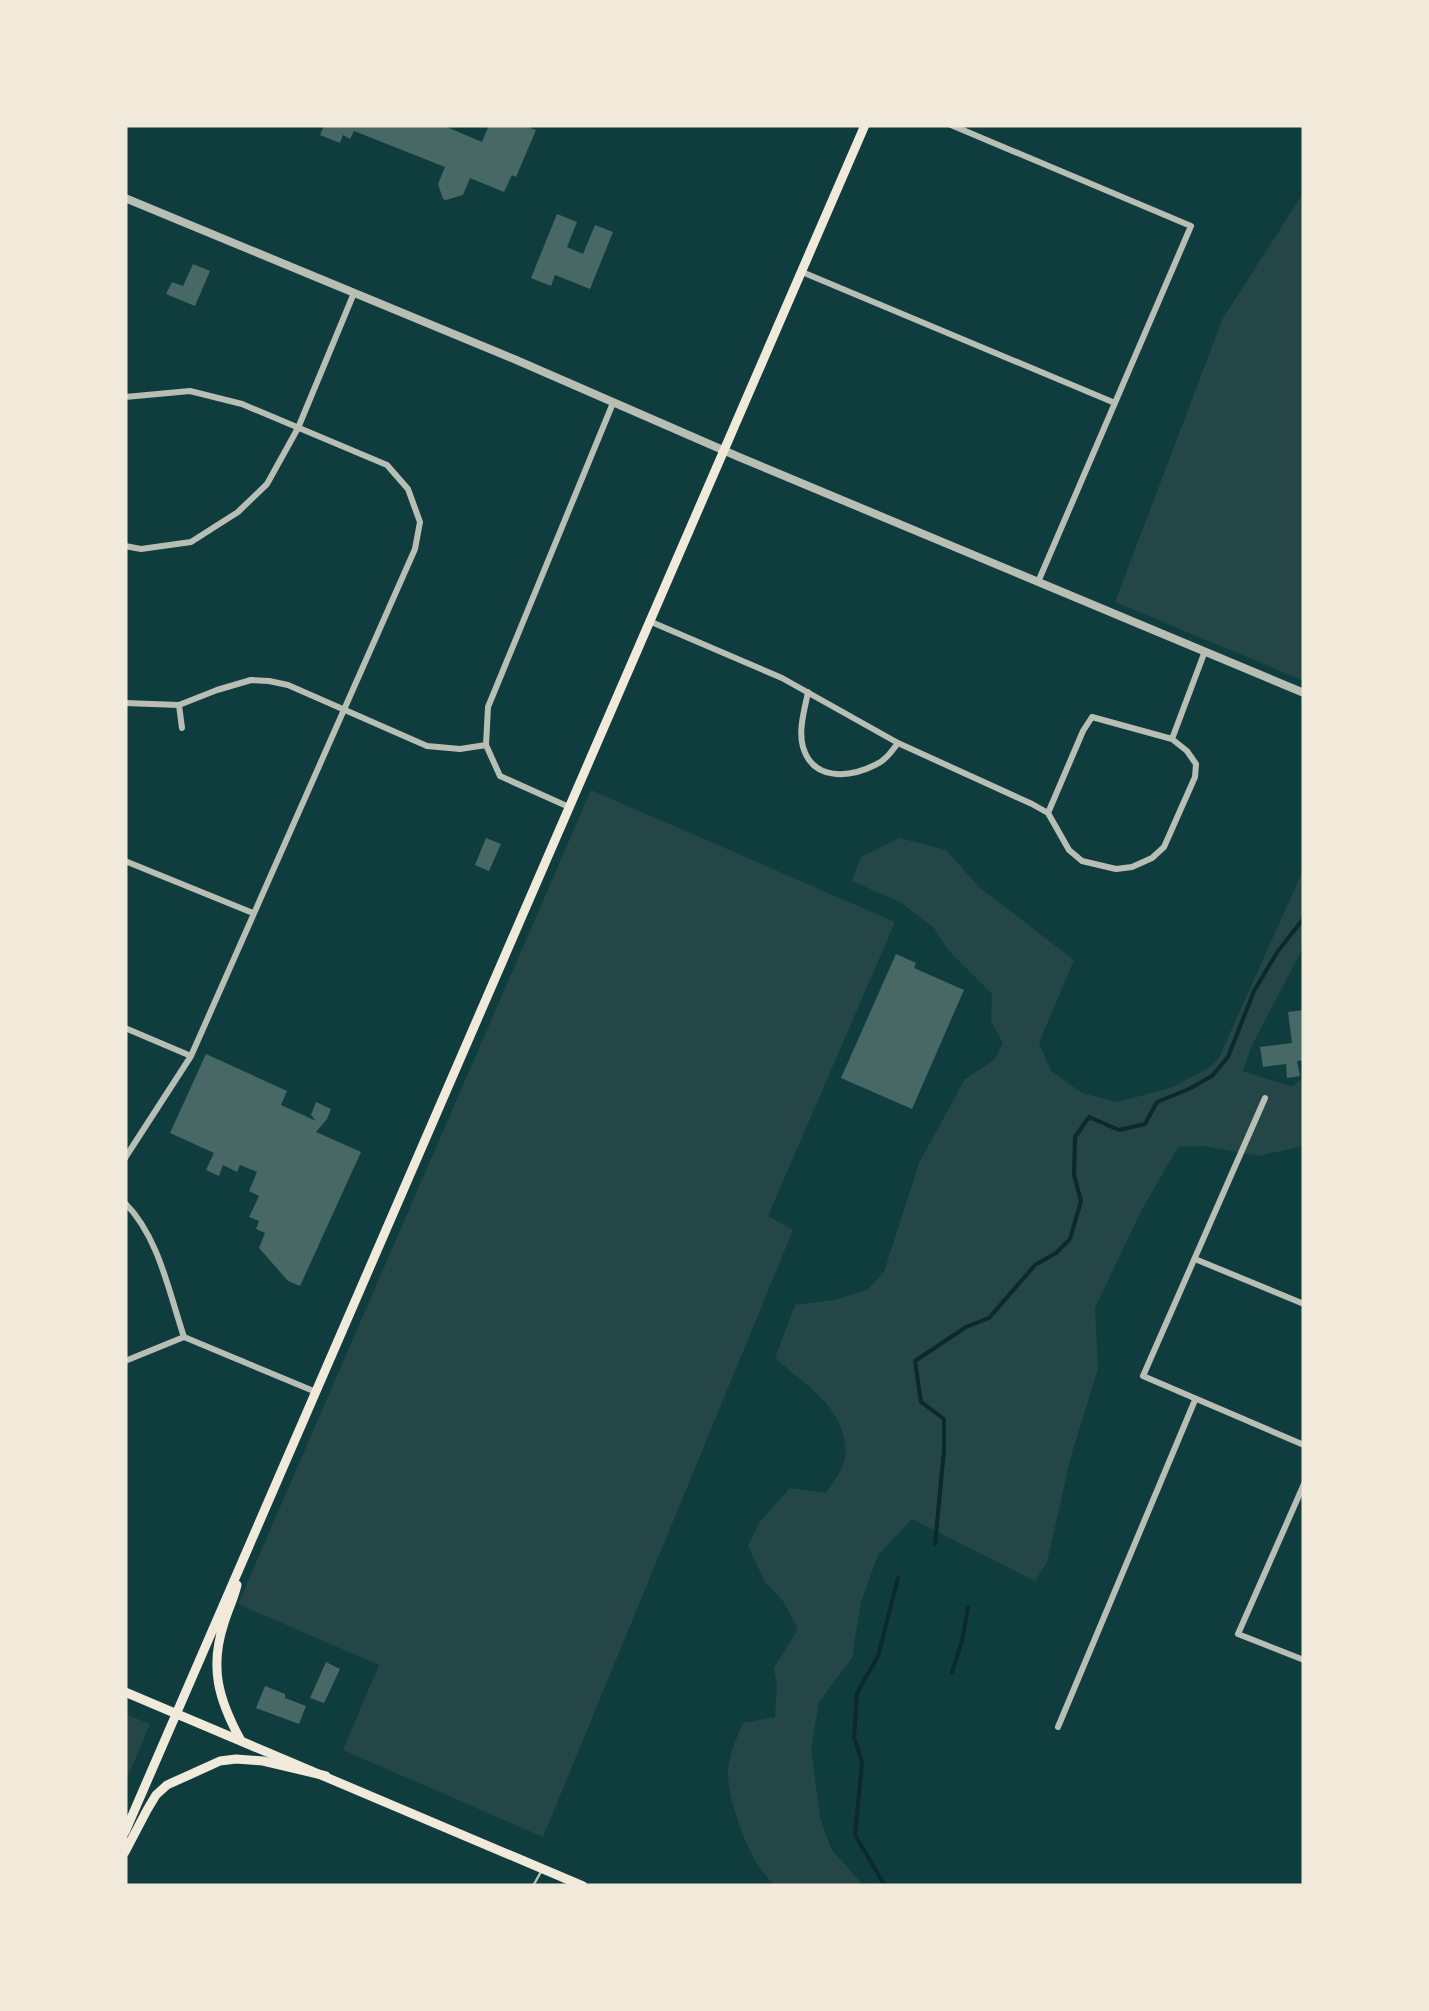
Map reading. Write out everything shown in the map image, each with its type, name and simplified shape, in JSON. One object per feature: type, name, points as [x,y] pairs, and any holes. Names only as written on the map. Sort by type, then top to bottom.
[{"type":"main road","points":[[125,1832],[865,125]]},
{"type":"main road","points":[[240,1740],[224,1709],[216,1672],[222,1626],[243,1559]]},
{"type":"main road","points":[[125,1692],[583,1886]]},
{"type":"main road","points":[[125,1852],[156,1795],[181,1776],[220,1761],[263,1761],[326,1776]]},
{"type":"street","points":[[951,125],[1191,226],[1038,582]]},
{"type":"street","points":[[125,198],[1304,692]]},
{"type":"street","points":[[802,272],[1115,404]]},
{"type":"street","points":[[125,546],[141,549],[191,542],[238,512],[266,484],[298,428],[354,293]]},
{"type":"street","points":[[125,397],[190,391],[242,404],[387,465],[408,489],[420,522],[415,549],[191,1056],[125,1158]]},
{"type":"street","points":[[569,807],[500,776],[486,745],[488,707],[614,402]]},
{"type":"street","points":[[650,621],[782,678],[898,743],[1048,813],[1069,850],[1082,861],[1116,869],[1152,858],[1164,847],[1195,777],[1196,764],[1172,739],[1092,717],[1082,731],[1048,813]]},
{"type":"street","points":[[1172,739],[1205,651]]},
{"type":"street","points":[[125,703],[179,704],[251,680],[270,681],[288,685],[427,746],[460,749],[486,745]]},
{"type":"street","points":[[808,692],[802,744],[817,768],[827,774],[838,776],[877,765],[898,743]]},
{"type":"street","points":[[179,704],[182,728]]},
{"type":"street","points":[[125,861],[253,913]]},
{"type":"street","points":[[125,1028],[191,1056]]},
{"type":"street","points":[[1265,1098],[1143,1376],[1304,1445]]},
{"type":"street","points":[[125,1203],[155,1251],[184,1338]]},
{"type":"street","points":[[1195,1260],[1304,1304]]},
{"type":"street","points":[[125,1361],[184,1338],[316,1392]]},
{"type":"street","points":[[1058,1727],[1195,1400]]},
{"type":"street","points":[[1304,1484],[1238,1634],[1304,1660]]},
{"type":"lane","points":[[533,1886],[542,1868]]},
{"type":"shaded area","points":[[1304,192],[1304,681],[1115,602],[1223,318]]},
{"type":"shaded area","points":[[591,790],[895,922],[768,1216],[793,1230],[543,1837],[343,1750],[379,1665],[238,1604]]},
{"type":"shaded area","points":[[900,838],[946,850],[980,888],[1074,960],[1039,1043],[1051,1071],[1082,1093],[1118,1102],[1173,1087],[1218,1060],[1304,868],[1304,946],[1251,1047],[1243,1071],[1292,1087],[1304,1077],[1304,1146],[1258,1156],[1204,1146],[1178,1147],[1141,1211],[1095,1308],[1098,1369],[1071,1456],[1047,1562],[1035,1581],[912,1519],[878,1555],[861,1602],[852,1658],[819,1702],[811,1748],[820,1817],[831,1849],[864,1886],[777,1886],[759,1866],[744,1837],[733,1804],[728,1770],[743,1723],[775,1717],[774,1668],[798,1629],[783,1601],[765,1582],[748,1546],[759,1523],[790,1488],[826,1493],[840,1472],[845,1441],[841,1426],[824,1400],[775,1358],[795,1305],[834,1300],[867,1290],[884,1272],[919,1163],[965,1079],[994,1060],[1003,1043],[991,1021],[992,994],[950,952],[934,928],[900,902],[852,881],[861,857]]},
{"type":"shaded area","points":[[125,1714],[150,1724],[125,1783]]},
{"type":"building","points":[[324,125],[442,125],[482,142],[489,125],[531,125],[536,130],[516,177],[512,175],[504,192],[470,178],[463,195],[446,200],[438,184],[445,167],[354,131],[350,139],[343,135],[340,143],[320,135]]},
{"type":"building","points":[[557,214],[577,222],[567,247],[583,254],[595,225],[613,232],[590,289],[555,275],[551,286],[531,278]]},
{"type":"building","points":[[193,264],[210,271],[195,306],[166,294],[172,282],[183,286]]},
{"type":"building","points":[[486,838],[501,844],[489,871],[475,865]]},
{"type":"building","points":[[896,954],[916,963],[914,968],[964,990],[912,1109],[841,1078]]},
{"type":"building","points":[[1304,1010],[1304,1060],[1297,1061],[1300,1076],[1287,1078],[1286,1064],[1263,1067],[1260,1047],[1292,1043],[1288,1012]]},
{"type":"building","points":[[206,1054],[287,1091],[281,1105],[316,1121],[311,1115],[316,1102],[331,1109],[316,1132],[361,1152],[300,1286],[288,1281],[259,1248],[265,1233],[256,1229],[259,1221],[249,1217],[259,1196],[249,1191],[257,1172],[240,1165],[237,1172],[223,1165],[219,1176],[206,1170],[214,1153],[170,1133]]},
{"type":"building","points":[[326,1662],[340,1669],[324,1703],[310,1698]]},
{"type":"building","points":[[265,1686],[306,1706],[299,1724],[256,1708]]},
{"type":"waterway","points":[[935,1544],[944,1419],[921,1402],[915,1361],[966,1327],[989,1318],[1035,1265],[1070,1239],[1081,1201],[1074,1175],[1075,1137],[1089,1117],[1119,1130],[1145,1124],[1157,1102],[1212,1076],[1228,1057],[1254,991],[1304,918]]},
{"type":"waterway","points":[[885,1886],[855,1835],[862,1762],[854,1737],[857,1693],[878,1656],[898,1578]]},
{"type":"waterway","points":[[952,1672],[968,1608]]}]
